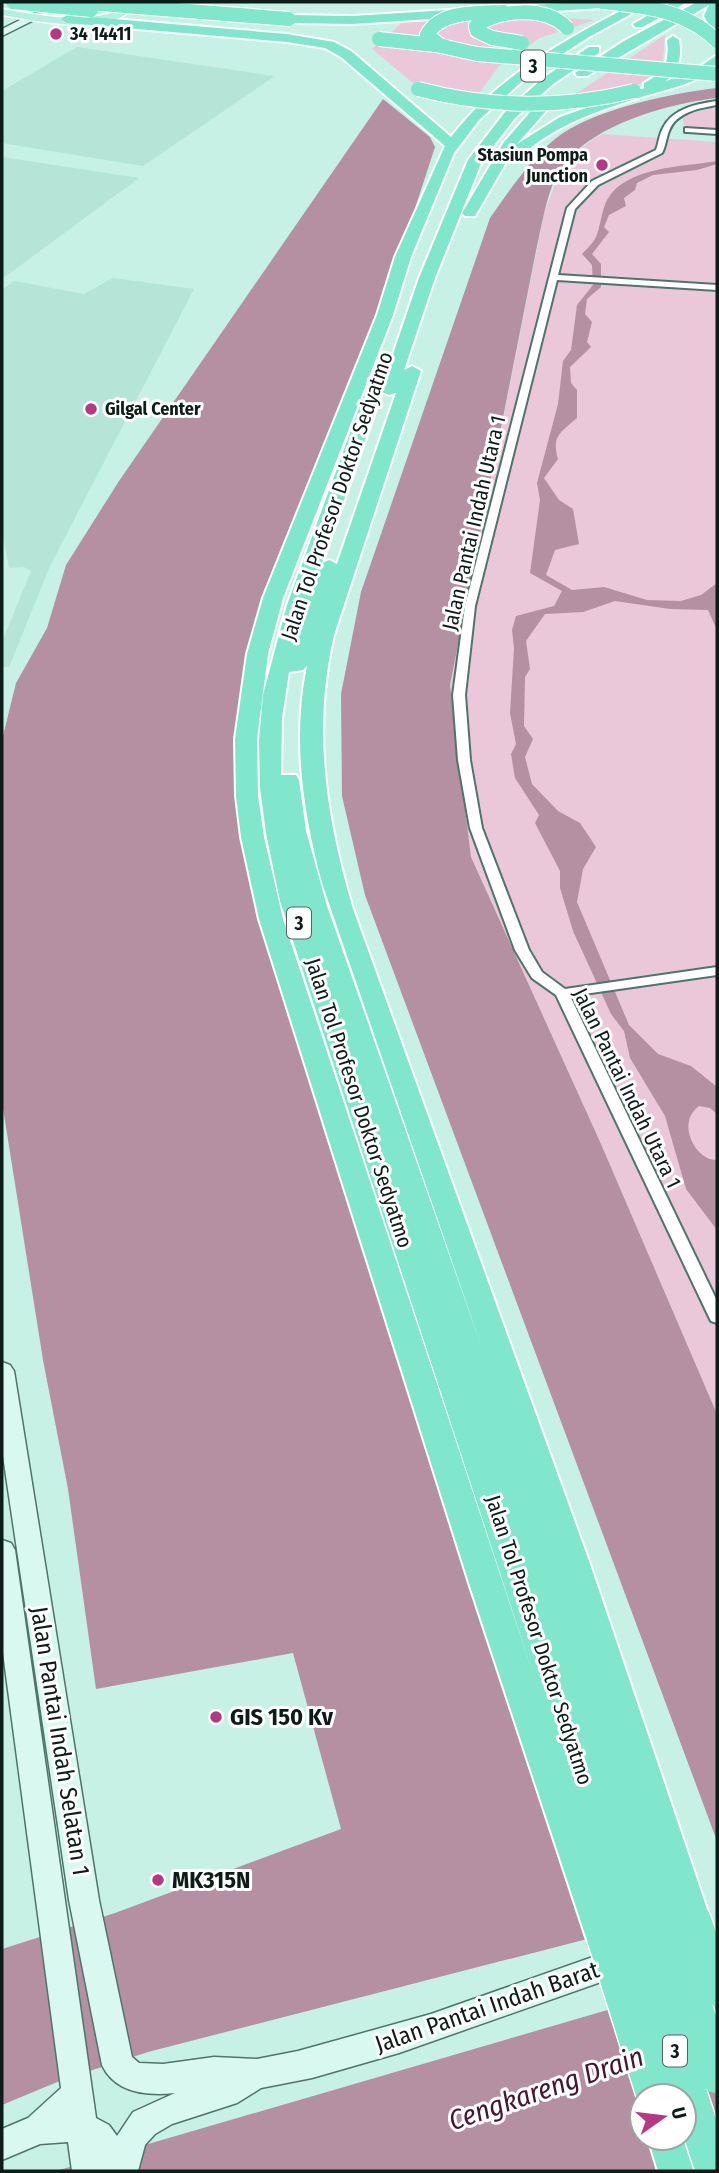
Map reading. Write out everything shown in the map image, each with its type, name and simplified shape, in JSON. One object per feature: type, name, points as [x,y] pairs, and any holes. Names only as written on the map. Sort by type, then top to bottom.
[{"type":"highway","points":[[13,2],[717,67]]},
{"type":"highway","points":[[68,2],[342,41],[387,76],[418,89],[468,101],[533,105],[582,103],[634,92],[668,74],[675,59],[672,28],[678,6]]},
{"type":"highway","points":[[75,2],[294,19],[341,20],[517,2]]},
{"type":"highway","points":[[134,2],[290,16],[365,17]]},
{"type":"highway","points":[[405,15],[489,2]]},
{"type":"highway","points":[[602,2],[675,16],[703,28],[717,41]]},
{"type":"highway","points":[[294,19],[546,8],[620,2]]},
{"type":"highway","points":[[620,2],[588,8],[504,12],[445,20],[431,26],[428,36],[446,48],[486,55],[717,74]]},
{"type":"highway","name":"Jalan Tol Profesor Doktor Sedyatmo","points":[[647,2],[562,47],[523,74],[445,146],[273,598],[258,644],[248,711],[246,777],[250,824],[271,919],[486,1587],[664,1928],[717,1988]]},
{"type":"highway","name":"Jalan Tol Profesor Doktor Sedyatmo","points":[[706,2],[678,6],[569,56],[502,110],[464,159],[450,186],[415,277],[290,622],[275,685],[270,740],[272,808],[292,901],[717,2075]]},
{"type":"highway","points":[[717,2],[710,16],[717,30]]},
{"type":"highway","name":"Jalan Tol Profesor Doktor Sedyatmo","points":[[678,6],[588,69],[551,99],[509,145],[475,201],[420,346],[320,644],[312,702],[312,772],[323,848],[349,934],[574,1564],[664,1928],[715,2171]]},
{"type":"highway","points":[[445,146],[497,81],[567,28],[564,23],[555,19],[522,13],[488,18],[476,26],[484,35],[511,42],[717,67]]},
{"type":"highway","points":[[67,19],[321,43],[346,54],[445,146]]},
{"type":"highway","points":[[376,37],[717,74]]},
{"type":"highway","points":[[342,41],[379,77],[412,94],[433,110],[446,126],[445,146]]},
{"type":"highway","points":[[463,229],[506,166],[524,146],[552,126],[599,107],[698,74],[717,59]]},
{"type":"highway","points":[[599,107],[666,89],[717,83]]},
{"type":"highway","name":"Jalan Tol Profesor Doktor Sedyatmo","points":[[656,2082],[664,1928]]},
{"type":"highway","points":[[672,2152],[678,2171]]},
{"type":"main road","points":[[2,12],[67,19],[97,19],[119,15],[126,7],[117,2]]},
{"type":"street","points":[[2,33],[34,16]]},
{"type":"street","name":"Jalan Pantai Indah Utara 1","points":[[717,103],[689,110],[673,118],[666,128],[659,151],[595,183],[583,192],[571,208],[470,606],[459,695],[464,760],[476,828],[522,950],[537,975],[562,993],[717,1317]]},
{"type":"street","points":[[688,130],[717,132]]},
{"type":"street","points":[[552,278],[591,278],[717,288]]},
{"type":"street","points":[[562,993],[717,971]]},
{"type":"street","name":"Jalan Pantai Indah Selatan 1","points":[[2,1371],[84,1900],[118,2065],[126,2075],[162,2094]]},
{"type":"street","name":"Jalan Pantai Indah Selatan 1","points":[[2,1550],[76,2087],[104,2157]]},
{"type":"street","name":"Jalan Pantai Indah Barat","points":[[162,2094],[221,2094],[254,2075],[402,2038],[664,1928]]},
{"type":"street","points":[[2,2146],[39,2129],[76,2087]]},
{"type":"street","points":[[39,2129],[104,2157],[139,2127],[162,2094]]},
{"type":"shaded area","points":[[489,13],[595,20],[540,38],[499,66],[475,99],[413,83],[372,49],[402,23]]},
{"type":"shaded area","points":[[665,35],[662,75],[612,95],[565,101]]},
{"type":"shaded area","points":[[77,47],[275,76],[143,166],[2,143],[2,91]]},
{"type":"shaded area","points":[[717,107],[717,129],[685,128],[682,115]]},
{"type":"shaded area","points":[[602,134],[717,142],[717,1414],[601,1144],[471,857],[450,685],[544,214],[564,167],[578,151]]},
{"type":"shaded area","points":[[2,157],[139,178],[2,279]]},
{"type":"shaded area","points":[[113,278],[194,289],[50,566],[9,667],[2,667],[2,642],[31,571],[24,567],[9,568],[2,531],[2,290],[14,281],[84,294]]},
{"type":"water","points":[[717,88],[717,98],[650,113],[603,132],[583,145],[567,161],[555,179],[537,246],[450,685],[471,857],[601,1144],[717,1414],[717,1841],[365,895],[342,796],[341,694],[361,592],[490,218],[536,157],[570,129],[632,104]]},
{"type":"water","points":[[383,99],[430,137],[435,147],[393,276],[253,648],[243,826],[595,1937],[148,2052],[62,2080],[2,2105],[2,1949],[115,1913],[341,1829],[293,1653],[96,1689],[68,1489],[43,1360],[2,1102],[2,740],[16,683],[47,628],[66,565],[119,481]]},
{"type":"water","points":[[717,161],[717,164],[697,170],[653,175],[637,183],[635,190],[624,198],[626,206],[609,215],[604,227],[609,232],[592,254],[601,264],[601,287],[587,299],[585,314],[592,322],[587,342],[591,347],[570,367],[571,383],[577,390],[577,418],[559,435],[556,445],[558,459],[544,478],[559,500],[573,509],[579,544],[555,550],[546,575],[572,590],[604,587],[647,600],[681,601],[701,595],[717,583],[717,630],[708,610],[670,609],[615,601],[583,612],[545,614],[526,641],[530,669],[525,677],[524,726],[533,739],[525,757],[532,784],[558,811],[580,823],[596,847],[583,869],[577,902],[629,1025],[658,1054],[691,1066],[717,1087],[717,1114],[710,1108],[699,1106],[691,1115],[688,1127],[695,1147],[705,1157],[717,1160],[717,1230],[686,1189],[665,1116],[630,1058],[624,1031],[611,1014],[573,931],[560,888],[560,871],[535,823],[539,815],[515,778],[511,754],[516,744],[510,713],[514,648],[512,630],[516,616],[554,606],[562,591],[530,573],[540,500],[537,483],[558,404],[563,361],[571,350],[577,305],[593,285],[592,265],[582,254],[596,237],[607,200],[628,180],[657,170]]},
{"type":"water","name":"Cengkareng Drain","points":[[717,1978],[717,2171],[56,2171]]},
{"type":"place","name":"34 14411","points":[[56,34]]},
{"type":"place","name":"Stasiun Pompa Junction","points":[[602,165]]},
{"type":"place","name":"Gilgal Center","points":[[91,409]]},
{"type":"place","name":"GIS 150 Kv","points":[[216,1717]]},
{"type":"place","name":"MK315N","points":[[158,1880]]}]
